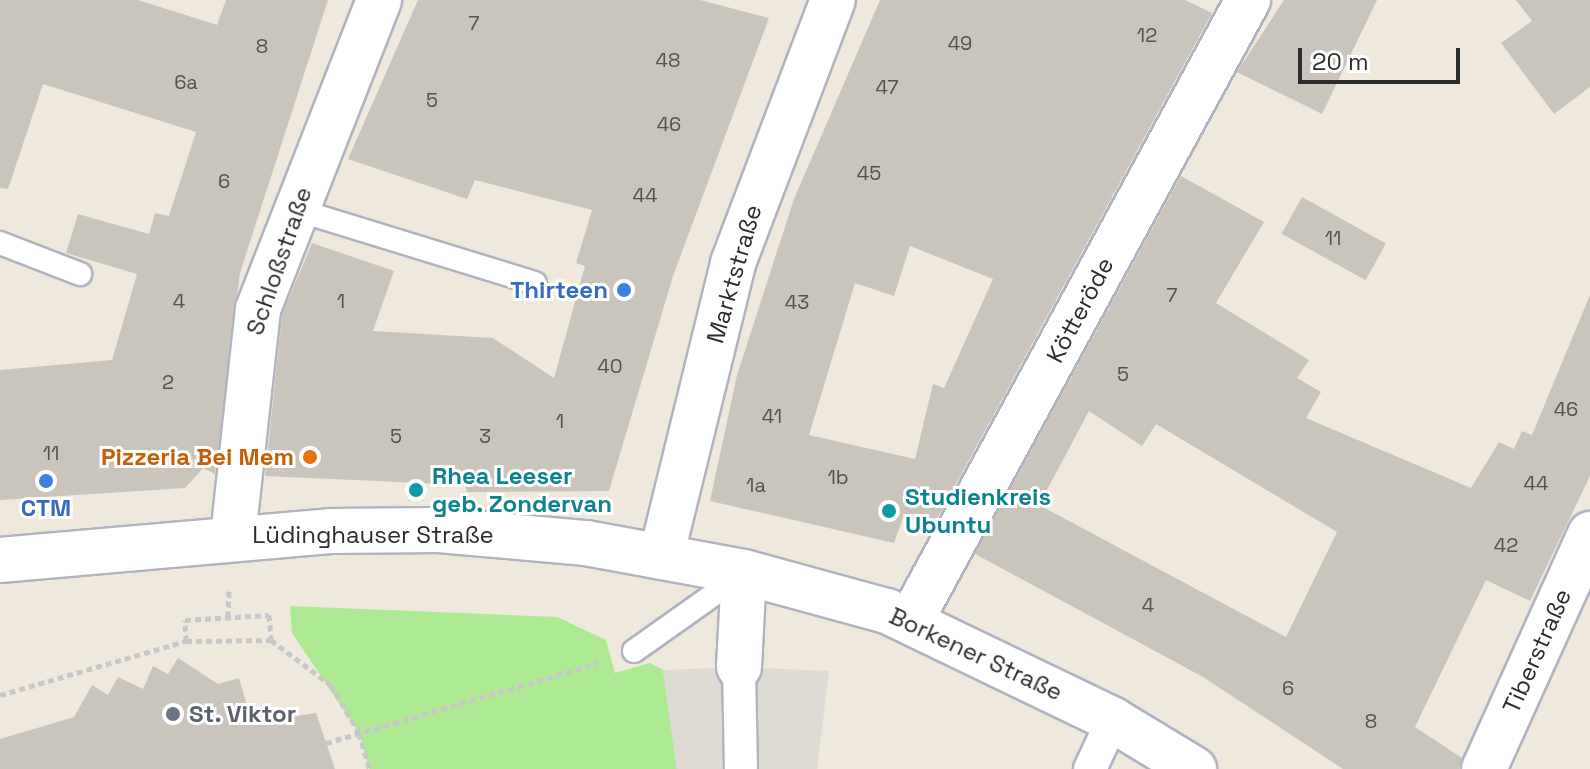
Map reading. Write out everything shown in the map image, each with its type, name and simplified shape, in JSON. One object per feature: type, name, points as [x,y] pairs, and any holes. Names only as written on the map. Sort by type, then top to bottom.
[{"type":"street","name":"Schloßstraße","points":[[233,536],[249,353],[294,209],[379,0]]},
{"type":"street","name":"Marktstraße","points":[[661,557],[733,263],[833,0]]},
{"type":"street","name":"Kötteröde","points":[[911,620],[1248,0]]},
{"type":"street","name":"Lüdinghauser Straße","points":[[0,560],[233,536],[439,530],[661,557],[744,572]]},
{"type":"street","name":"Tiberstraße","points":[[1484,769],[1590,534]]},
{"type":"street","name":"Borkener Straße","points":[[744,572],[911,620],[1113,720],[1194,769]]},
{"type":"street","points":[[741,769],[739,667],[744,572]]},
{"type":"street","points":[[1090,769],[1113,720]]},
{"type":"lane","points":[[294,209],[535,283]]},
{"type":"lane","points":[[0,243],[80,274]]},
{"type":"lane","points":[[634,651],[744,572]]},
{"type":"path","points":[[186,641],[185,620],[269,615],[271,640]]},
{"type":"path","points":[[1,696],[186,641],[271,640],[331,685],[359,733],[369,769]]},
{"type":"path","points":[[326,743],[611,658]]},
{"type":"green space","points":[[290,606],[557,617],[606,640],[615,673],[650,663],[663,670],[677,769],[369,769],[359,733],[292,633]]},
{"type":"shaded area","points":[[739,667],[829,671],[817,769],[677,769],[663,670]]},
{"type":"building","points":[[0,0],[138,0],[217,25],[226,0],[328,0],[240,273],[215,474],[203,468],[185,488],[0,500],[0,370],[112,360],[137,274],[66,253],[78,214],[149,234],[155,213],[169,216],[196,132],[43,84],[8,189],[0,188]]},
{"type":"building","points":[[418,0],[700,0],[769,18],[673,276],[609,491],[467,492],[465,485],[265,476],[282,315],[312,243],[394,271],[373,331],[493,338],[554,378],[585,266],[576,263],[592,210],[475,180],[467,199],[348,159]]},
{"type":"building","points":[[880,0],[1185,0],[1212,13],[931,530],[904,515],[894,543],[710,501],[737,375],[794,199]],"holes":[[[910,246],[993,279],[944,388],[933,384],[915,459],[809,435],[855,283],[894,296]]]},
{"type":"building","points":[[1284,0],[1377,0],[1322,114],[1237,72]]},
{"type":"building","points":[[1516,0],[1590,0],[1590,87],[1554,114],[1501,43],[1532,21]]},
{"type":"building","points":[[1181,176],[1264,222],[1216,303],[1309,360],[1297,378],[1321,392],[1306,418],[1471,488],[1499,442],[1514,449],[1522,431],[1532,435],[1590,295],[1590,476],[1530,601],[1486,580],[1415,727],[1462,758],[1459,769],[1343,769],[1203,677],[975,554]],"holes":[[[1089,411],[1142,446],[1156,424],[1337,532],[1286,637],[1039,505]]]},
{"type":"building","points":[[1302,197],[1386,244],[1366,280],[1282,234]]},
{"type":"building","name":"St. Viktor","points":[[178,658],[218,684],[239,678],[252,723],[316,713],[335,769],[0,769],[0,739],[74,717],[92,685],[108,695],[118,677],[143,689],[153,666],[168,674]]},
{"type":"place","name":"Thirteen","points":[[624,290]]},
{"type":"place","name":"Pizzeria Bei Mem","points":[[310,457]]},
{"type":"place","name":"CTM","points":[[46,481]]},
{"type":"place","name":"Rhea Leeser geb. Zondervan","points":[[416,490]]},
{"type":"place","name":"Studienkreis Ubuntu","points":[[889,511]]},
{"type":"place","name":"St. Viktor","points":[[173,714]]}]
